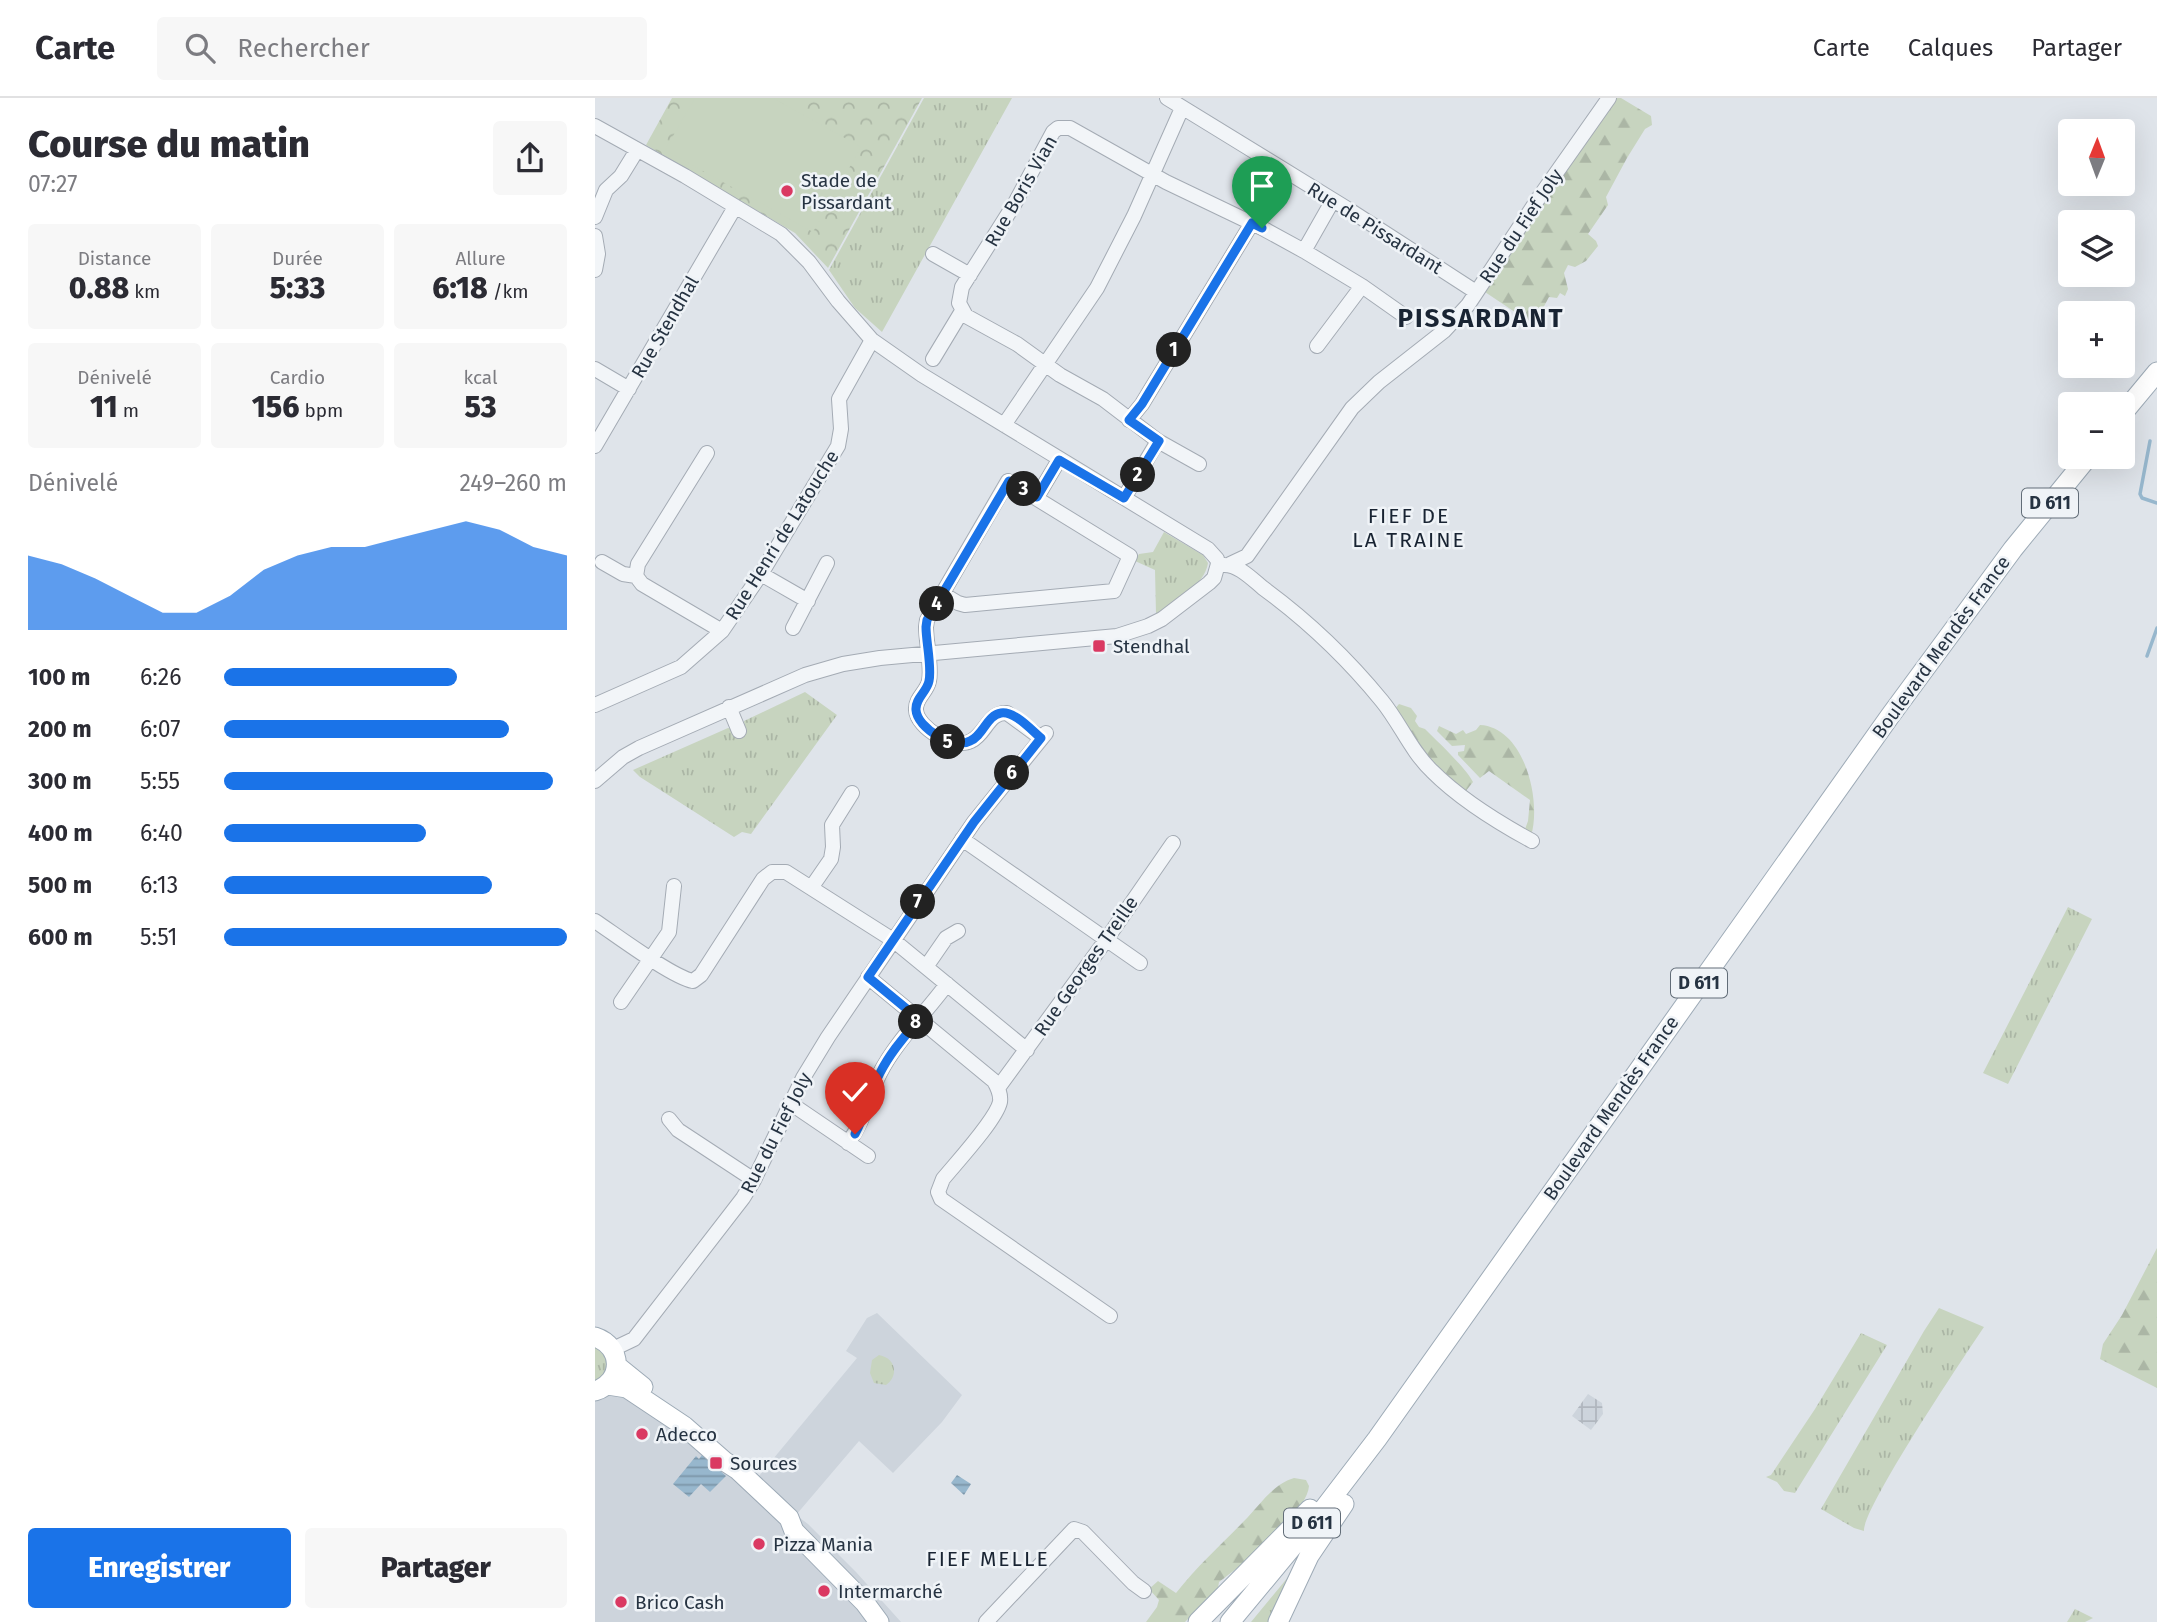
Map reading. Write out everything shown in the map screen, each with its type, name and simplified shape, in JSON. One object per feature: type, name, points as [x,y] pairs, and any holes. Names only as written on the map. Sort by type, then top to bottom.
[{"type":"main road","points":[[2135,399],[2157,372]]},
{"type":"main road","points":[[2135,410],[2157,383]]},
{"type":"main road","name":"Boulevard Mendès France","points":[[1230,1622],[1322,1511],[1390,1421],[1890,716],[2013,550],[2078,469]]},
{"type":"main road","name":"Boulevard Mendès France","points":[[1239,1622],[1309,1539],[1373,1456],[1957,636],[2018,553],[2086,469]]},
{"type":"main road","points":[[595,1337],[607,1343],[615,1358],[723,1461],[745,1492],[780,1527],[794,1531],[865,1602],[879,1622]]},
{"type":"main road","points":[[615,1358],[601,1388],[627,1388],[684,1426]]},
{"type":"main road","points":[[1198,1622],[1315,1504],[1375,1430],[1390,1421]]},
{"type":"main road","points":[[1278,1622],[1309,1556],[1374,1463],[1373,1456]]},
{"type":"main road","points":[[865,1602],[892,1622]]},
{"type":"street","name":"Rue de Pissardant","points":[[1167,98],[1476,292]]},
{"type":"street","name":"Rue du Fief Joly","points":[[595,781],[630,753],[729,707],[823,669],[861,661],[927,653],[1100,639],[1132,632],[1162,619],[1209,583],[1224,564],[1247,556],[1352,408],[1379,382],[1444,331],[1476,292],[1609,98]]},
{"type":"street","points":[[1004,425],[1097,288],[1134,216],[1182,108]]},
{"type":"street","points":[[595,126],[781,234],[798,249],[856,324],[872,340],[922,375],[1208,549],[1224,564],[1287,605],[1339,651],[1385,704],[1430,769],[1452,788],[1532,841]]},
{"type":"street","name":"Rue Boris Vian","points":[[933,359],[962,311],[959,295],[1015,202],[1053,131],[1070,128],[1152,174]]},
{"type":"street","points":[[597,207],[606,190],[621,176],[637,150]]},
{"type":"street","points":[[1152,174],[1304,251],[1362,286],[1406,317]]},
{"type":"street","points":[[1304,251],[1333,200]]},
{"type":"street","name":"Rue Stendhal","points":[[595,446],[734,207]]},
{"type":"street","points":[[1129,420],[1142,404],[1252,223]]},
{"type":"street","points":[[595,236],[598,254],[595,270]]},
{"type":"street","points":[[933,254],[970,275]]},
{"type":"street","points":[[1317,346],[1362,286]]},
{"type":"street","points":[[962,311],[971,320],[1017,344],[1103,399],[1159,441],[1199,464]]},
{"type":"street","name":"Rue Henri de Latouche","points":[[595,705],[681,667],[722,631],[738,612],[838,446],[841,429],[839,399],[872,340]]},
{"type":"street","points":[[595,369],[629,388]]},
{"type":"street","points":[[1124,498],[1159,441]]},
{"type":"street","points":[[636,576],[638,564],[707,453]]},
{"type":"street","points":[[1037,497],[1059,460]]},
{"type":"street","points":[[927,653],[927,620],[1009,481],[1131,556],[1114,591],[965,605],[943,594]]},
{"type":"street","points":[[602,562],[623,574],[636,576],[642,584],[722,631]]},
{"type":"street","points":[[793,628],[827,564]]},
{"type":"street","points":[[761,574],[808,601]]},
{"type":"street","name":"Rue du Fief Joly","points":[[615,1358],[634,1339],[707,1247],[754,1181],[803,1078],[868,977],[991,799],[1044,735],[1007,713],[993,716],[978,736],[965,743],[949,742],[923,724],[916,709],[929,681],[927,653]]},
{"type":"street","points":[[729,707],[739,731]]},
{"type":"street","points":[[811,888],[831,859],[832,825],[852,793]]},
{"type":"street","points":[[962,839],[1140,963]]},
{"type":"street","name":"Rue Georges Treille","points":[[998,1088],[1173,843]]},
{"type":"street","points":[[595,921],[685,979],[696,979],[763,879],[772,872],[786,872],[893,940],[1027,1050]]},
{"type":"street","points":[[621,1002],[670,928],[674,886]]},
{"type":"street","points":[[926,967],[946,938],[958,931]]},
{"type":"street","points":[[868,977],[994,1081],[998,1088],[1000,1095],[997,1110],[943,1179],[938,1192],[941,1199],[1110,1316]]},
{"type":"street","points":[[848,1143],[861,1123],[879,1074],[947,984]]},
{"type":"street","points":[[790,1103],[868,1156]]},
{"type":"street","points":[[669,1118],[678,1130],[754,1181]]},
{"type":"street","points":[[986,1622],[1074,1529],[1083,1532],[1144,1591]]},
{"type":"shaded area","points":[[877,1313],[962,1395],[942,1422],[893,1473],[859,1441],[796,1515],[856,1572],[901,1622],[595,1622],[595,1396],[613,1390],[694,1441],[749,1488],[857,1358],[846,1351],[867,1318]]},
{"type":"shaded area","points":[[1588,1394],[1602,1403],[1603,1414],[1591,1430],[1572,1416]]},
{"type":"green space","points":[[672,98],[922,98],[828,268],[795,233],[646,145]]},
{"type":"green space","name":"Stade de Pissardant","points":[[695,98],[773,98],[861,147],[813,232],[665,150]]},
{"type":"green space","points":[[924,98],[1012,98],[882,332],[855,308],[829,270]]},
{"type":"green space","points":[[1614,98],[1621,98],[1651,116],[1652,125],[1645,129],[1627,158],[1606,197],[1608,205],[1588,234],[1598,246],[1586,261],[1575,267],[1568,265],[1564,273],[1568,289],[1565,296],[1560,293],[1557,298],[1549,297],[1534,325],[1482,290]]},
{"type":"green space","points":[[1164,532],[1203,555],[1208,563],[1206,571],[1195,586],[1156,614],[1155,570],[1135,561],[1139,554],[1153,552]]},
{"type":"green space","points":[[805,692],[837,715],[751,834],[742,832],[734,837],[633,770],[728,728],[745,730],[744,721]]},
{"type":"green space","points":[[1399,704],[1411,708],[1417,716],[1415,721],[1419,727],[1425,729],[1469,776],[1473,782],[1465,792],[1429,763],[1394,710]]},
{"type":"green space","points":[[1480,725],[1495,729],[1508,738],[1526,768],[1534,804],[1531,836],[1524,832],[1530,800],[1489,771],[1480,778],[1458,755],[1458,752],[1464,751],[1465,745],[1452,746],[1437,731],[1439,726],[1456,734],[1463,730],[1466,734]]},
{"type":"green space","points":[[2068,907],[2092,919],[2008,1084],[1983,1073]]},
{"type":"green space","points":[[2157,1248],[2157,1388],[2100,1359],[2103,1344],[2122,1315]]},
{"type":"green space","points":[[1939,1308],[1984,1327],[1896,1464],[1868,1517],[1864,1531],[1854,1528],[1821,1509]]},
{"type":"green space","points":[[1861,1333],[1887,1345],[1795,1493],[1784,1491],[1777,1482],[1766,1477],[1771,1475],[1815,1409]]},
{"type":"green space","points":[[595,1346],[607,1358],[607,1366],[606,1375],[595,1383]]},
{"type":"green space","points":[[879,1355],[889,1360],[894,1368],[893,1377],[886,1385],[874,1383],[870,1373],[872,1360]]},
{"type":"green space","points":[[1294,1478],[1306,1480],[1309,1486],[1306,1497],[1272,1538],[1219,1582],[1218,1588],[1185,1622],[1146,1622],[1159,1600],[1149,1589],[1158,1581],[1176,1593],[1269,1494]]},
{"type":"green space","points":[[1303,1559],[1273,1622],[1251,1622]]},
{"type":"green space","points":[[2075,1609],[2093,1618],[2085,1622],[2067,1622]]},
{"type":"water","points":[[702,1455],[726,1476],[710,1492],[701,1484],[689,1497],[673,1484],[696,1456],[699,1459]]},
{"type":"water","points":[[957,1475],[971,1484],[964,1495],[951,1483]]},
{"type":"waterway","points":[[2150,441],[2140,494],[2142,498],[2157,503]]},
{"type":"waterway","points":[[2147,656],[2157,628]]},
{"type":"place","name":"Stade de Pissardant","points":[[787,191]]},
{"type":"place","name":"Stendhal","points":[[1099,646]]},
{"type":"place","name":"Adecco","points":[[642,1434]]},
{"type":"place","name":"Sources","points":[[716,1463]]},
{"type":"place","name":"Pizza Mania","points":[[759,1544]]},
{"type":"place","name":"Intermarché","points":[[824,1591]]},
{"type":"place","name":"Brico Cash","points":[[621,1602]]},
{"type":"district","name":"PISSARDANT","points":[[1481,318]]},
{"type":"district","name":"FIEF DE LA TRAINE","points":[[1409,528]]},
{"type":"district","name":"FIEF MELLE","points":[[988,1559]]},
{"type":"route","points":[[855,1134],[869,1106],[879,1074],[919,1019],[868,977],[974,822],[1041,738],[1007,713],[993,716],[971,741],[957,744],[949,742],[920,721],[916,705],[929,681],[927,620],[1009,481],[1037,497],[1059,460],[1124,498],[1159,441],[1129,420],[1142,404],[1252,223],[1262,228]]}]
